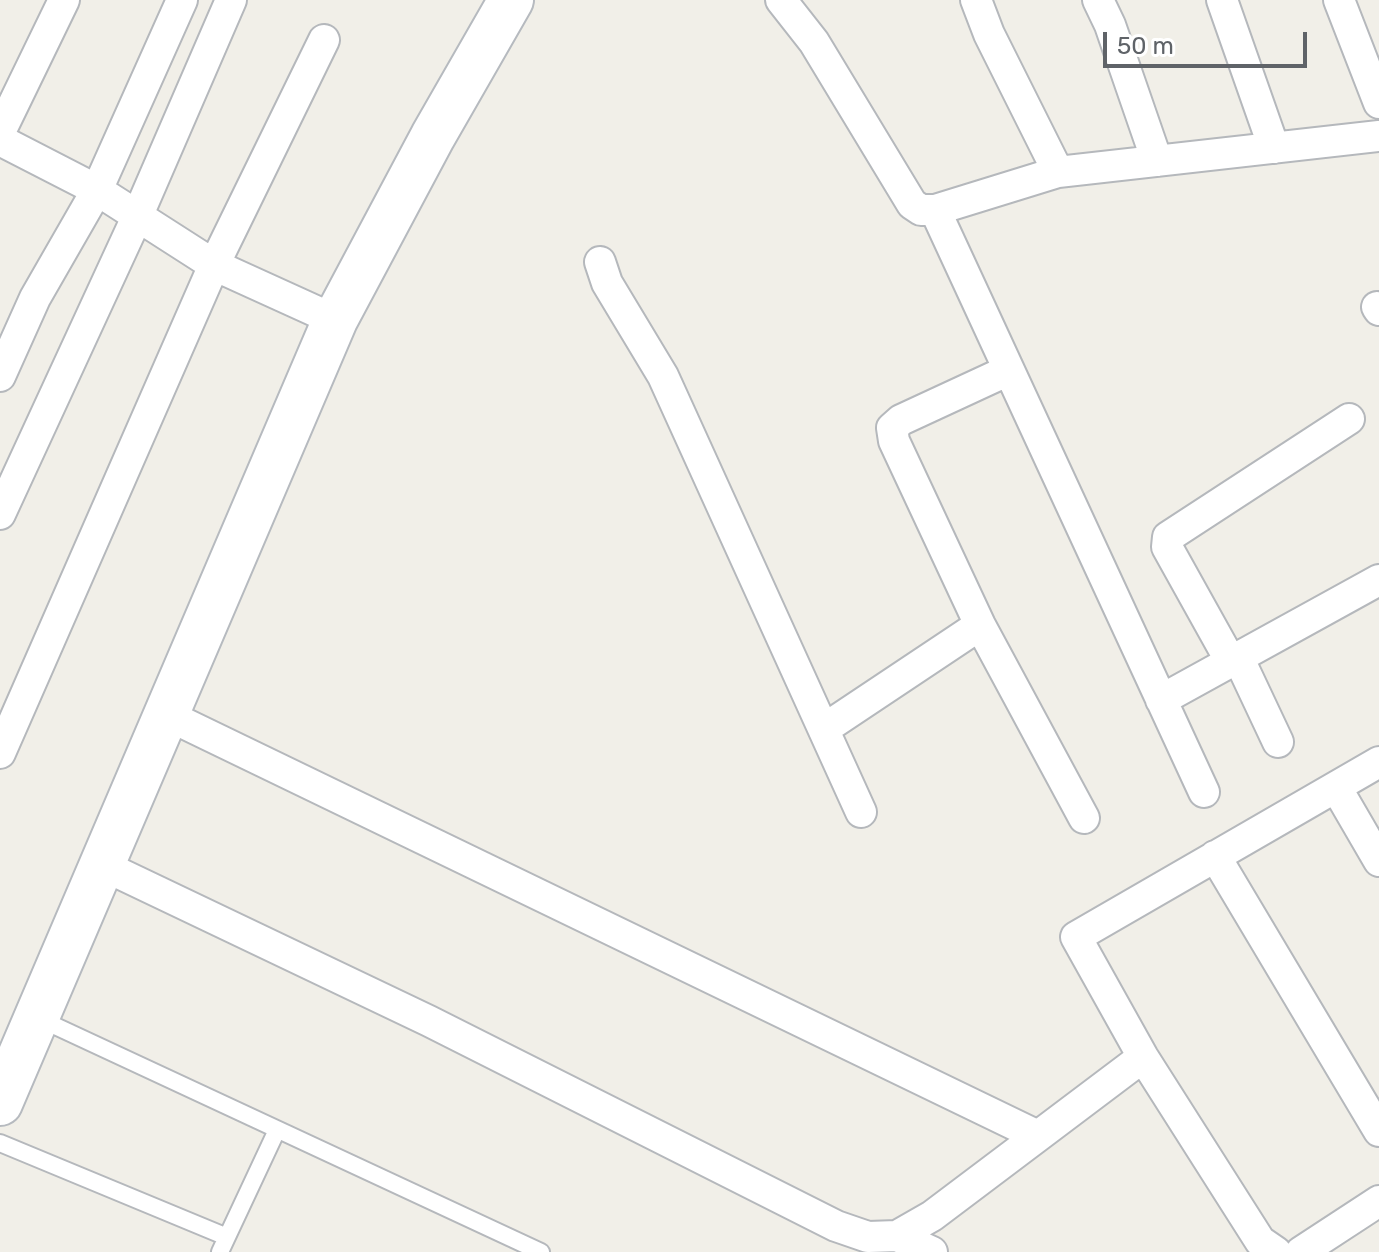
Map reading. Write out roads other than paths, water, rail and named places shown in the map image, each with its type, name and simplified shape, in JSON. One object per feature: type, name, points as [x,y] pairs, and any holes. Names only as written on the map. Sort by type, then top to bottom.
[{"type":"main road","points":[[0,1103],[335,320],[433,136],[502,17]]},
{"type":"street","points":[[0,132],[64,0]]},
{"type":"street","points":[[0,376],[35,298],[97,190],[182,0]]},
{"type":"street","points":[[0,514],[137,217],[231,0]]},
{"type":"street","points":[[781,0],[814,42],[912,204],[921,210],[935,210],[1058,172],[1379,136]]},
{"type":"street","points":[[976,0],[989,34],[1058,172]]},
{"type":"street","points":[[1098,0],[1110,25],[1157,161]]},
{"type":"street","points":[[1222,0],[1274,148]]},
{"type":"street","points":[[1339,0],[1379,103]]},
{"type":"street","points":[[0,753],[214,265],[324,40]]},
{"type":"street","points":[[0,140],[97,190],[214,265],[335,320]]},
{"type":"street","points":[[935,210],[1204,792]]},
{"type":"street","points":[[600,262],[607,283],[663,376],[861,812]]},
{"type":"street","points":[[1009,370],[901,420],[892,428],[894,441],[980,625],[1084,818]]},
{"type":"street","points":[[1278,742],[1167,547],[1168,537],[1349,419]]},
{"type":"street","points":[[1161,700],[1379,580]]},
{"type":"street","points":[[824,729],[980,625]]},
{"type":"street","points":[[167,715],[1049,1128]]},
{"type":"street","points":[[1276,1252],[1260,1241],[1137,1062],[1076,937],[1379,762]]},
{"type":"street","points":[[1336,787],[1379,861]]},
{"type":"street","points":[[1215,856],[1379,1131]]},
{"type":"street","points":[[102,865],[429,1021],[836,1226],[868,1237],[897,1236],[932,1252]]},
{"type":"street","points":[[897,1236],[932,1216],[1137,1062]]},
{"type":"street","points":[[1301,1252],[1379,1201]]},
{"type":"lane","points":[[37,1018],[541,1252]]},
{"type":"lane","points":[[0,1143],[224,1244],[277,1130]]}]
